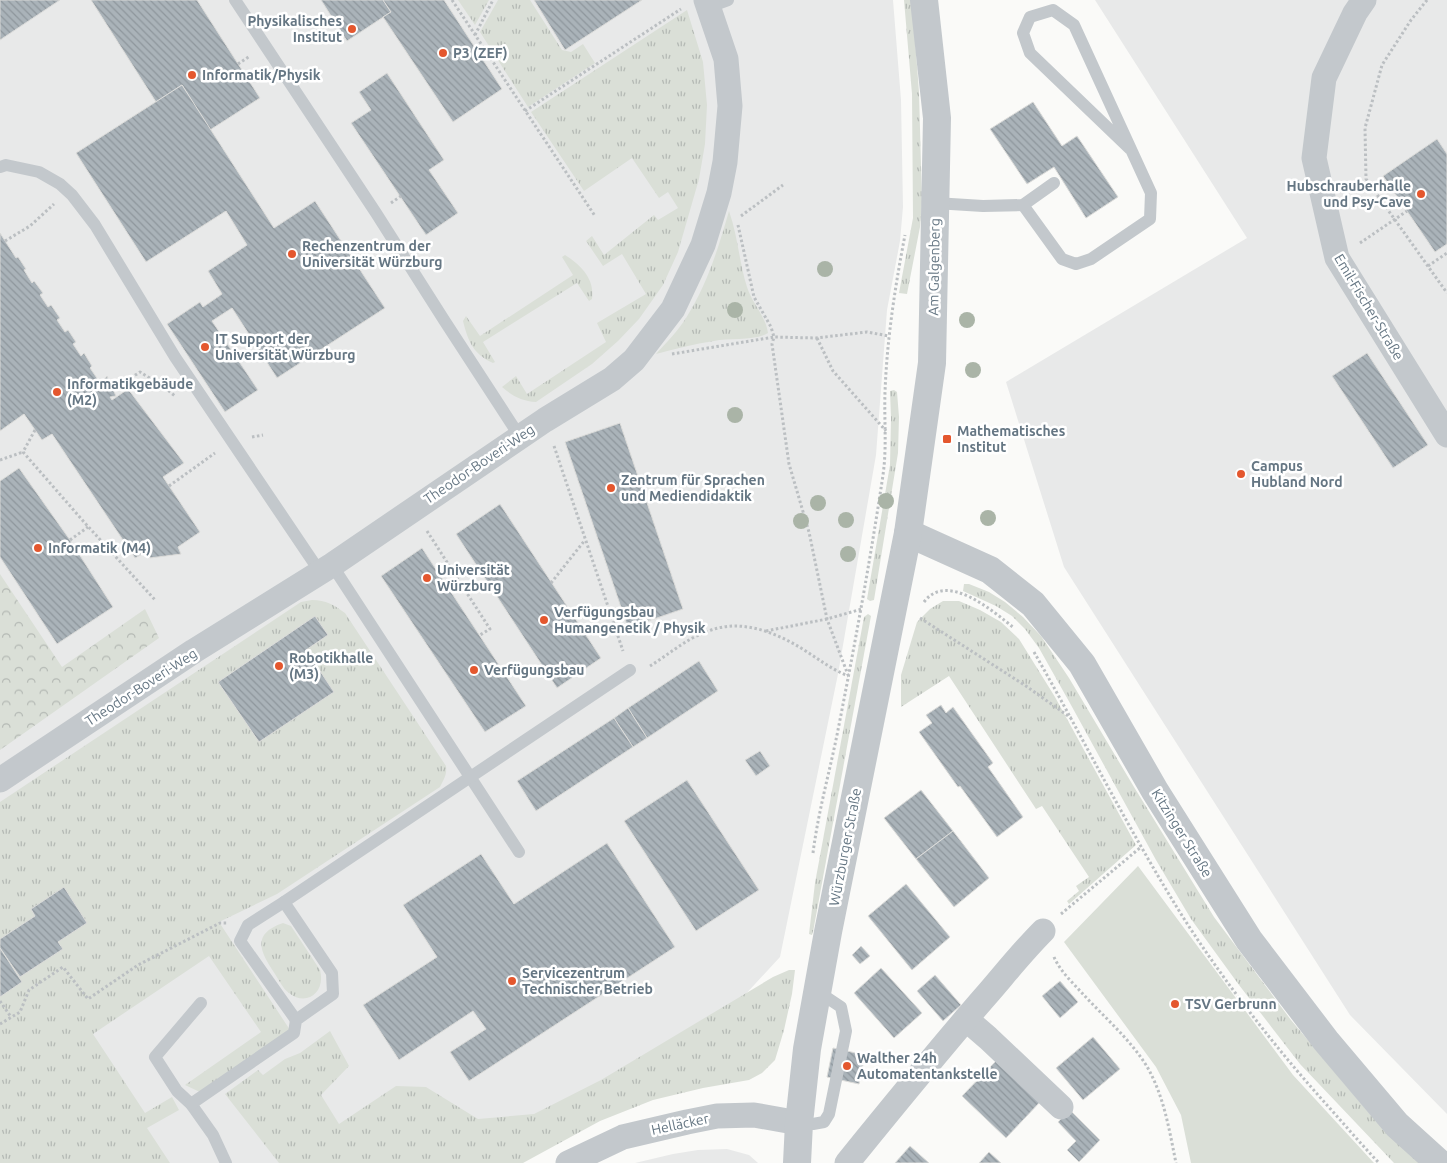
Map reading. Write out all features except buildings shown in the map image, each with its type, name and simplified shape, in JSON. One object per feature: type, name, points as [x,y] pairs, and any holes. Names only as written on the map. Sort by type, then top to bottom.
[{"type":"street","name":"Am Galgenberg","points":[[908,534],[932,363],[937,118],[924,0]]},
{"type":"street","name":"Emil-Fischer-Straße","points":[[1364,0],[1355,13],[1324,78],[1314,158],[1337,258],[1447,435]]},
{"type":"street","name":"Theodor-Boveri-Weg","points":[[0,780],[194,652],[326,569],[545,420],[612,379],[634,360],[673,309],[704,245],[719,193],[725,162],[730,106],[726,59],[707,3]]},
{"type":"street","name":"Würzburger Straße","points":[[797,1163],[799,1123],[807,1049],[817,990],[904,614],[908,534]]},
{"type":"street","name":"Kitzinger Straße","points":[[908,534],[990,570],[1033,604],[1082,664],[1155,791],[1249,940],[1326,1040],[1391,1118],[1439,1163]]},
{"type":"street","points":[[847,1163],[939,1049],[1021,953],[1043,931]]},
{"type":"street","points":[[966,1019],[1061,1107]]},
{"type":"street","name":"Helläcker","points":[[568,1163],[623,1137],[717,1116],[754,1116],[799,1123]]},
{"type":"lane","points":[[235,0],[376,213],[520,437]]},
{"type":"lane","points":[[1022,204],[1062,259],[1076,264],[1091,259],[1150,219],[1151,193],[1074,25],[1053,10],[1030,17],[1023,33],[1030,54],[1130,149]]},
{"type":"lane","points":[[0,167],[6,165],[39,172],[60,184],[95,225],[175,357],[232,441],[326,569],[470,776],[519,852]]},
{"type":"lane","points":[[936,203],[983,206],[1022,204],[1054,183]]},
{"type":"lane","points":[[191,1104],[294,1033],[296,1020],[240,941],[248,925],[630,670]]},
{"type":"lane","points":[[284,902],[332,973],[333,994],[296,1020]]},
{"type":"lane","points":[[799,1123],[813,1124],[824,1122],[829,1114],[846,1031],[841,1007],[817,990]]},
{"type":"lane","points":[[201,1003],[155,1057],[177,1091],[191,1104],[213,1135],[226,1163]]},
{"type":"path","points":[[452,0],[594,216]]},
{"type":"path","points":[[474,35],[493,0]]},
{"type":"path","points":[[1427,0],[1382,65],[1365,128],[1366,179],[1447,293]]},
{"type":"path","points":[[525,111],[707,3]]},
{"type":"path","points":[[545,420],[630,670],[646,669],[706,631],[721,627],[742,626],[766,631],[795,645],[848,676],[827,618],[809,532],[788,464],[772,344],[774,337],[771,327],[754,297],[736,219],[783,185]]},
{"type":"path","points":[[392,202],[401,196]]},
{"type":"path","points":[[5,241],[30,226],[56,202]]},
{"type":"path","points":[[1337,258],[1407,211]]},
{"type":"path","points":[[766,631],[860,609],[883,472],[889,336],[894,292],[906,233]]},
{"type":"path","points":[[1428,266],[1447,253]]},
{"type":"path","points":[[634,360],[774,337],[816,338],[867,332],[889,336]]},
{"type":"path","points":[[816,338],[833,371],[886,431]]},
{"type":"path","points":[[114,389],[140,372],[182,401],[194,404],[205,399]]},
{"type":"path","points":[[0,460],[24,452],[35,430]]},
{"type":"path","points":[[169,486],[232,441]]},
{"type":"path","points":[[24,452],[88,527],[156,601]]},
{"type":"path","points":[[413,510],[490,629],[480,635]]},
{"type":"path","points":[[70,540],[88,527]]},
{"type":"path","points":[[552,583],[585,540]]},
{"type":"path","points":[[904,614],[920,608],[926,599],[933,594],[940,591],[956,590],[976,600],[1016,629]]},
{"type":"path","points":[[904,614],[1026,686],[1072,718]]},
{"type":"path","points":[[1033,650],[1072,718],[1141,847],[1188,925],[1236,994],[1298,1072],[1379,1163]]},
{"type":"path","points":[[1141,847],[1043,931],[1058,966],[1126,1040],[1145,1064],[1159,1090],[1176,1163]]},
{"type":"path","points":[[0,1024],[20,1012],[29,990],[63,967],[88,999],[138,965],[220,923],[248,925]]},
{"type":"path","points":[[0,1001],[11,1018]]},
{"type":"shaded area","name":"Universität Würzburg","points":[[0,0],[893,0],[901,100],[903,207],[900,241],[887,310],[876,455],[838,674],[780,957],[683,1062],[498,1163],[0,1163]]},
{"type":"shaded area","name":"Campus Hubland Nord","points":[[1095,0],[1447,0],[1447,1114],[1350,1015],[1064,567],[1006,382],[1247,238]]},
{"type":"shaded area","points":[[727,1149],[749,1155],[758,1163],[635,1163],[698,1150]]},
{"type":"green space","points":[[458,0],[489,0],[475,25]]},
{"type":"green space","points":[[498,0],[530,0],[562,50],[571,52],[583,44],[595,63],[528,107],[480,32]]},
{"type":"green space","points":[[904,0],[912,0],[919,92],[922,202],[920,227],[907,294],[899,293],[913,218],[912,94]]},
{"type":"green space","points":[[687,10],[703,62],[707,105],[705,144],[699,179],[678,252],[663,285],[639,319],[618,341],[592,364],[536,402],[518,398],[502,387],[516,376],[527,394],[606,342],[597,323],[646,294],[622,254],[603,266],[586,241],[592,236],[604,255],[654,215],[658,220],[678,208],[668,192],[659,198],[632,158],[584,191],[531,112]]},
{"type":"green space","points":[[729,211],[747,287],[765,321],[768,333],[763,336],[720,340],[656,354],[683,323],[700,293],[716,253]]},
{"type":"green space","points":[[565,255],[586,273],[591,285],[592,299],[589,301],[577,283],[483,342],[495,362],[493,363],[486,359],[476,351],[467,335],[463,321],[466,316],[480,336],[573,275],[562,257]]},
{"type":"green space","points":[[894,390],[897,392],[899,417],[898,453],[874,600],[870,601],[867,599],[890,465],[890,391]]},
{"type":"green space","points":[[0,574],[62,667],[145,609],[159,638],[0,750]]},
{"type":"green space","points":[[964,584],[969,584],[989,592],[1005,602],[1041,636],[1069,678],[1214,917],[1291,1020],[1369,1113],[1419,1163],[1394,1163],[1300,1064],[1191,919],[1156,860],[1039,648],[1025,629],[1012,616],[996,606],[963,591]]},
{"type":"green space","points":[[312,600],[330,604],[345,613],[446,766],[446,774],[440,787],[277,894],[219,922],[290,1030],[202,1093],[185,1085],[261,1032],[209,956],[93,1034],[145,1113],[172,1097],[179,1110],[147,1128],[170,1163],[0,1163],[0,802],[301,602]]},
{"type":"green space","points":[[943,601],[959,601],[980,610],[1001,622],[1019,639],[1055,697],[1136,845],[1069,904],[1067,901],[1079,891],[1076,886],[1089,877],[1042,806],[1036,809],[949,676],[901,707],[901,675],[917,622],[930,609]]},
{"type":"green space","points":[[868,614],[871,616],[812,935],[809,934],[815,883],[864,617]]},
{"type":"green space","name":"TSV Gerbrunn","points":[[1138,866],[1293,1075],[1374,1163],[1191,1163],[1181,1115],[1156,1067],[1064,942]]},
{"type":"green space","points":[[283,923],[291,926],[320,970],[320,985],[317,991],[308,998],[295,997],[287,991],[265,958],[261,944],[262,938],[273,927]]},
{"type":"green space","points":[[789,970],[795,970],[784,1030],[775,1060],[762,1073],[749,1080],[703,1088],[653,1100],[600,1121],[523,1163],[279,1163],[225,1094],[258,1070],[263,1075],[285,1059],[300,1053],[330,1031],[349,1066],[321,1095],[339,1124],[396,1086],[426,1087],[478,1119],[534,1114],[601,1080],[773,977]]},
{"type":"place","name":"Physikalisches Institut","points":[[352,29]]},
{"type":"place","name":"P3 (ZEF)","points":[[443,53]]},
{"type":"place","name":"Informatik/Physik","points":[[192,75]]},
{"type":"place","name":"Hubschrauberhalle und Psy-Cave","points":[[1421,194]]},
{"type":"place","name":"Rechenzentrum der Universität Würzburg","points":[[292,254]]},
{"type":"place","name":"IT Support der Universität Würzburg","points":[[205,347]]},
{"type":"place","name":"Informatikgebäude (M2)","points":[[57,392]]},
{"type":"place","name":"Mathematisches Institut","points":[[947,439]]},
{"type":"place","name":"Campus Hubland Nord","points":[[1241,474]]},
{"type":"place","name":"Zentrum für Sprachen und Mediendidaktik","points":[[611,488]]},
{"type":"place","name":"Informatik (M4)","points":[[38,548]]},
{"type":"place","name":"Universität Würzburg","points":[[427,578]]},
{"type":"place","name":"Verfügungsbau Humangenetik / Physik","points":[[544,620]]},
{"type":"place","name":"Robotikhalle (M3)","points":[[279,666]]},
{"type":"place","name":"Verfügungsbau","points":[[474,670]]},
{"type":"place","name":"Servicezentrum Technischer Betrieb","points":[[512,981]]},
{"type":"place","name":"TSV Gerbrunn","points":[[1175,1004]]},
{"type":"place","name":"Walther 24h Automatentankstelle","points":[[847,1066]]}]
